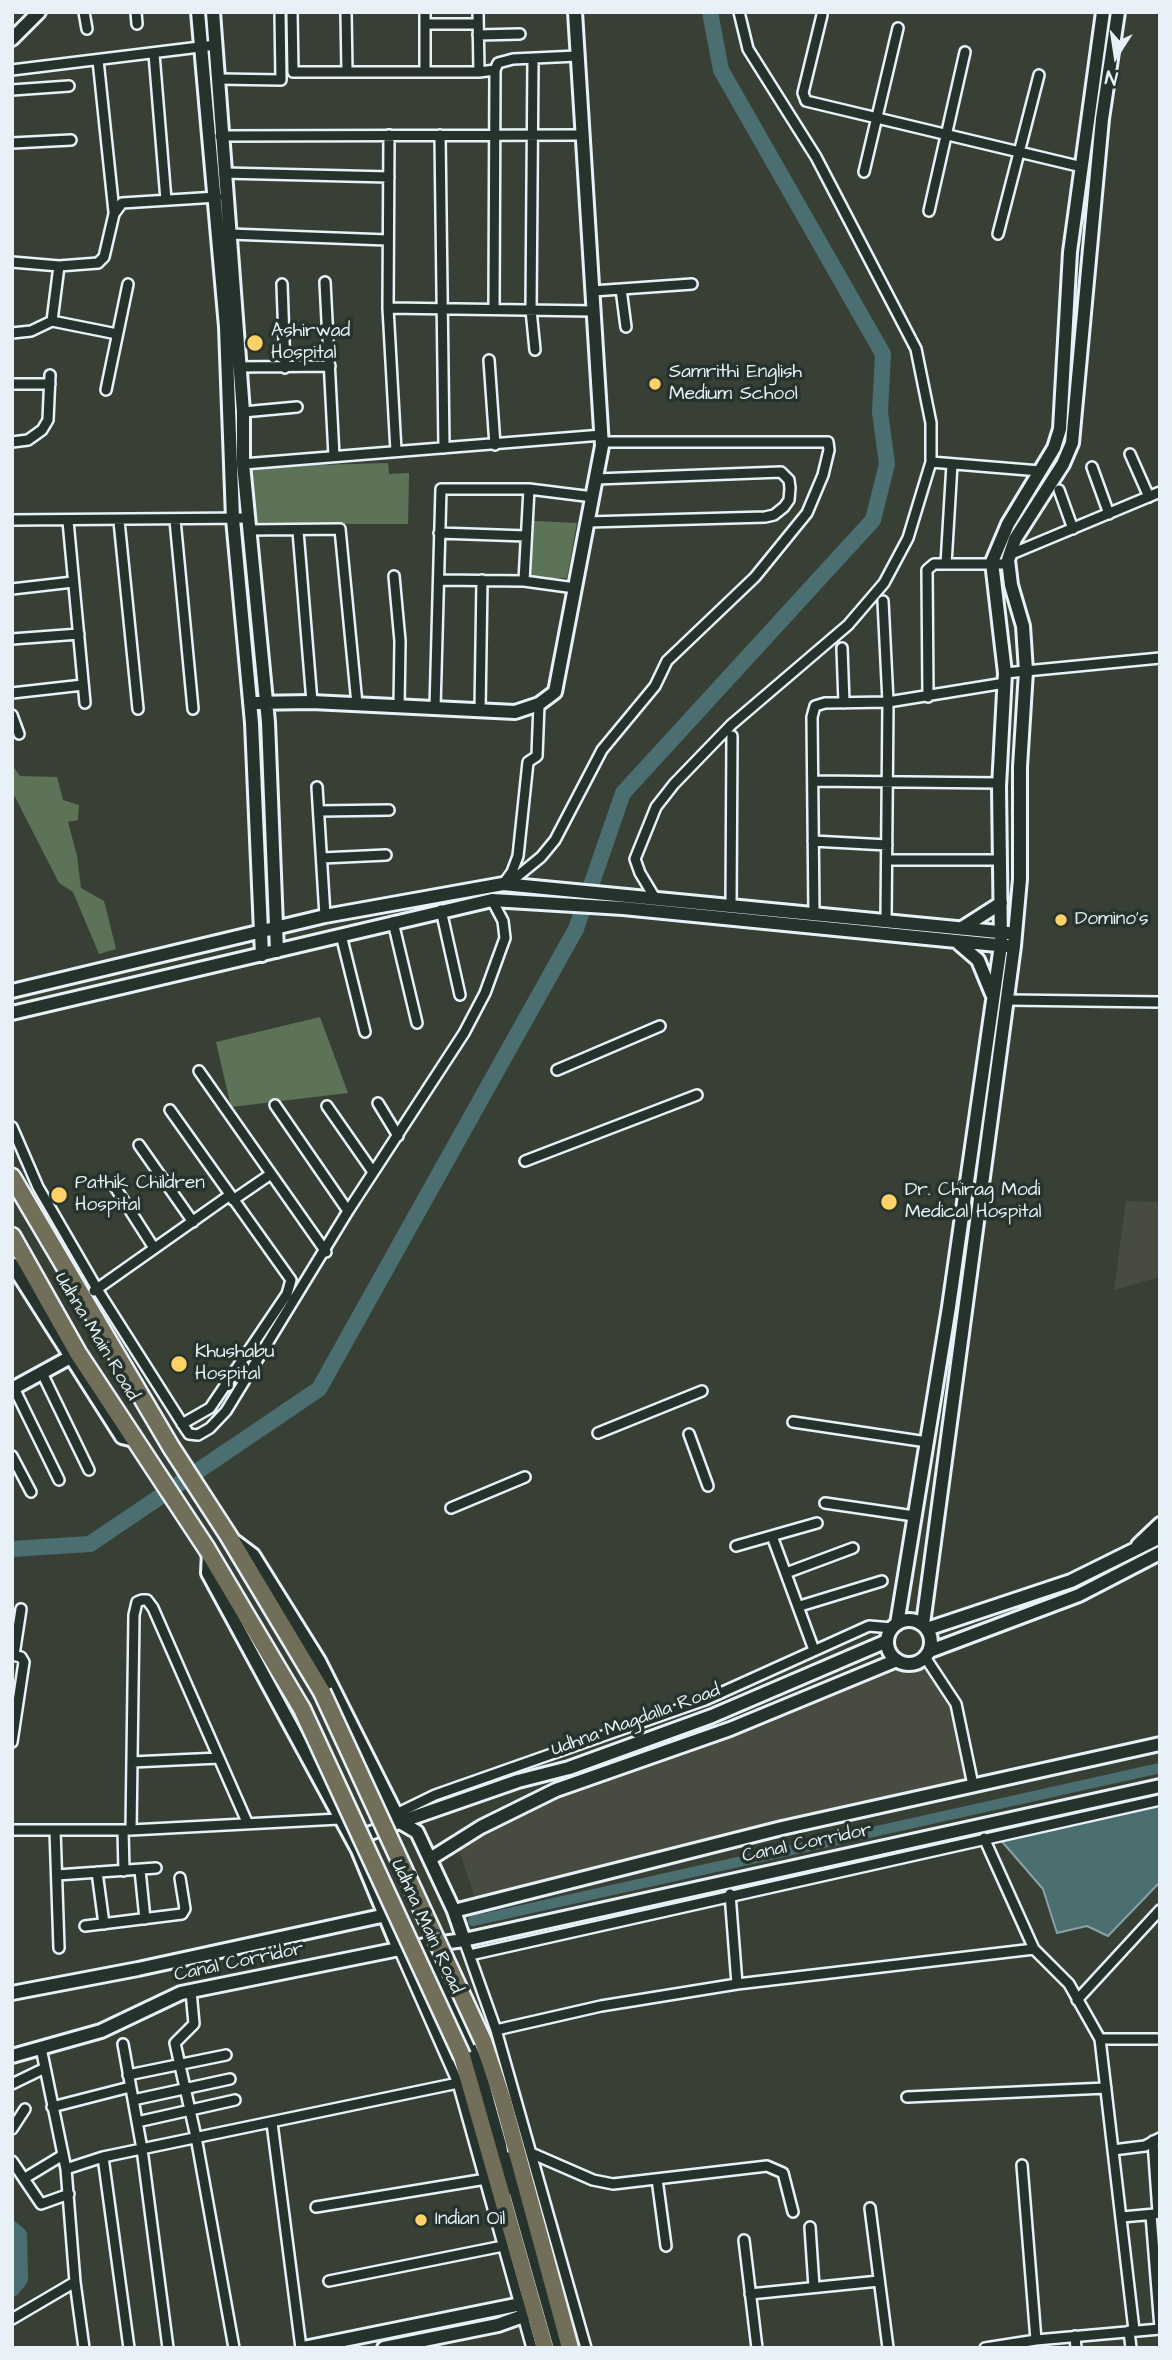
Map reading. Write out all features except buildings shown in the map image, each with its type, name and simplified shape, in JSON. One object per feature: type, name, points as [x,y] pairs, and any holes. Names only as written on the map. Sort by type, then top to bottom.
[{"type":"highway","points":[[12,1177],[82,1298],[322,1692],[483,2041],[503,2101],[570,2348]]},
{"type":"highway","name":"Udhna Main Road","points":[[12,1236],[74,1355],[208,1550],[302,1709],[462,2056],[526,2308],[545,2348]]},
{"type":"street","points":[[13,39],[38,12]]},
{"type":"street","points":[[84,12],[86,29]]},
{"type":"street","points":[[136,12],[137,24]]},
{"type":"street","points":[[198,12],[219,197],[233,519],[250,704],[262,955]]},
{"type":"street","points":[[213,12],[224,173],[219,197],[230,234],[243,412],[243,464],[265,702],[277,951]]},
{"type":"street","points":[[219,79],[281,79],[280,12]]},
{"type":"street","points":[[292,12],[293,72],[478,72],[495,69]]},
{"type":"street","points":[[346,12],[347,72]]},
{"type":"street","points":[[425,12],[425,72]]},
{"type":"street","points":[[478,12],[478,72]]},
{"type":"street","points":[[250,704],[312,702],[515,712],[539,704],[555,692],[602,439],[575,12]]},
{"type":"street","points":[[655,898],[635,859],[656,807],[674,784],[731,725],[848,625],[884,583],[908,538],[930,462],[930,423],[916,349],[816,157],[748,48],[739,12]]},
{"type":"street","points":[[1103,12],[1070,252],[1060,429],[1054,447],[1008,524],[992,562],[1005,678],[999,783],[1001,903],[1008,939],[993,997],[926,1442],[892,1631],[892,1655],[897,1660],[912,1664],[927,1654],[1079,1595],[1160,1553]]},
{"type":"street","points":[[973,1785],[956,1704],[927,1654],[931,1636],[925,1627],[1008,1000],[1008,939],[1026,671],[1023,626],[1009,559],[1015,539],[1063,464],[1072,443],[1102,119],[1118,12]]},
{"type":"street","points":[[822,15],[803,97],[811,104],[1082,167]]},
{"type":"street","points":[[425,24],[478,24]]},
{"type":"street","points":[[864,172],[898,28]]},
{"type":"street","points":[[478,35],[520,34]]},
{"type":"street","points":[[12,70],[216,45]]},
{"type":"street","points":[[929,211],[965,52]]},
{"type":"street","points":[[154,54],[166,200]]},
{"type":"street","points":[[494,309],[497,134],[495,69],[498,63],[513,59],[577,55]]},
{"type":"street","points":[[533,59],[531,310],[535,350]]},
{"type":"street","points":[[12,262],[60,266],[102,261],[114,214],[99,60]]},
{"type":"street","points":[[998,234],[1039,75]]},
{"type":"street","points":[[12,90],[69,86]]},
{"type":"street","points":[[389,135],[387,309],[396,451]]},
{"type":"street","points":[[440,135],[444,448]]},
{"type":"street","points":[[220,136],[581,135]]},
{"type":"street","points":[[12,143],[71,140]]},
{"type":"street","points":[[224,173],[389,177]]},
{"type":"street","points":[[114,214],[122,203],[219,197]]},
{"type":"street","points":[[230,234],[387,240]]},
{"type":"street","points":[[52,321],[60,266]]},
{"type":"street","points":[[326,282],[334,456]]},
{"type":"street","points":[[106,390],[128,284]]},
{"type":"street","points":[[282,284],[285,368]]},
{"type":"street","points":[[593,291],[692,284]]},
{"type":"street","points":[[621,289],[626,327]]},
{"type":"street","points":[[387,309],[594,311]]},
{"type":"street","points":[[12,333],[31,331],[52,321],[117,334]]},
{"type":"street","points":[[489,360],[495,445]]},
{"type":"street","points":[[239,367],[330,366]]},
{"type":"street","points":[[12,384],[50,380],[51,405],[48,421],[42,430],[29,440],[12,442]]},
{"type":"street","points":[[243,412],[297,407]]},
{"type":"street","points":[[243,464],[396,451],[602,439],[828,442],[823,475],[807,513],[755,578],[667,661],[655,686],[602,750],[555,840],[541,857],[510,884]]},
{"type":"street","points":[[1130,454],[1149,497]]},
{"type":"street","points":[[930,462],[1040,471]]},
{"type":"street","points":[[946,564],[952,464]]},
{"type":"street","points":[[1093,467],[1109,514]]},
{"type":"street","points":[[588,522],[765,517],[774,515],[784,507],[789,500],[790,488],[789,480],[780,472],[596,479]]},
{"type":"street","points":[[435,708],[440,489],[529,489],[593,497]]},
{"type":"street","points":[[524,581],[529,489]]},
{"type":"street","points":[[1059,490],[1073,529]]},
{"type":"street","points":[[928,696],[925,575],[934,564],[1009,559],[1160,492]]},
{"type":"street","points":[[12,520],[233,519],[248,524],[298,531],[340,529],[357,705]]},
{"type":"street","points":[[175,520],[193,709]]},
{"type":"street","points":[[68,521],[85,703]]},
{"type":"street","points":[[119,521],[138,709]]},
{"type":"street","points":[[298,531],[312,702]]},
{"type":"street","points":[[439,533],[526,536]]},
{"type":"street","points":[[394,576],[400,641],[399,706]]},
{"type":"street","points":[[439,580],[524,581],[575,588]]},
{"type":"street","points":[[480,711],[482,580]]},
{"type":"street","points":[[12,589],[74,582]]},
{"type":"street","points":[[883,601],[888,702],[886,920]]},
{"type":"street","points":[[12,639],[79,634]]},
{"type":"street","points":[[842,648],[844,703]]},
{"type":"street","points":[[814,914],[813,711],[819,704],[888,702],[928,696],[1026,671],[1160,658]]},
{"type":"street","points":[[12,693],[83,685]]},
{"type":"street","points":[[510,884],[518,856],[528,761],[537,756],[539,704]]},
{"type":"street","points":[[12,715],[19,734]]},
{"type":"street","points":[[731,906],[732,736]]},
{"type":"street","points":[[813,781],[999,783]]},
{"type":"street","points":[[317,787],[325,916]]},
{"type":"street","points":[[319,811],[389,810]]},
{"type":"street","points":[[813,841],[887,845]]},
{"type":"street","points":[[322,858],[386,855]]},
{"type":"street","points":[[887,860],[1001,860]]},
{"type":"street","points":[[13,987],[325,916],[510,884],[624,902],[956,941],[1008,939]]},
{"type":"street","points":[[12,1013],[492,900],[624,902],[655,898],[962,928],[1008,939]]},
{"type":"street","points":[[12,1127],[38,1187],[97,1289],[182,1424],[189,1434],[198,1435],[210,1428],[226,1411],[326,1252],[348,1211],[464,1032],[485,993],[505,938],[503,921],[492,900]]},
{"type":"street","points":[[962,928],[1001,903]]},
{"type":"street","points":[[441,910],[460,995]]},
{"type":"street","points":[[393,922],[417,1023]]},
{"type":"street","points":[[341,935],[365,1032]]},
{"type":"street","points":[[956,941],[982,966],[993,997]]},
{"type":"street","points":[[1008,1000],[1160,1003]]},
{"type":"street","points":[[557,1070],[660,1026]]},
{"type":"street","points":[[198,1071],[326,1252]]},
{"type":"street","points":[[525,1161],[697,1095]]},
{"type":"street","points":[[378,1103],[398,1136]]},
{"type":"street","points":[[275,1105],[348,1211]]},
{"type":"street","points":[[327,1106],[373,1172]]},
{"type":"street","points":[[170,1110],[289,1275],[290,1287],[210,1408],[182,1424]]},
{"type":"street","points":[[139,1145],[193,1222]]},
{"type":"street","points":[[82,1298],[193,1222],[271,1174]]},
{"type":"street","points":[[115,1187],[154,1248]]},
{"type":"street","points":[[12,1264],[74,1355],[13,1389],[60,1480]]},
{"type":"street","points":[[41,1373],[89,1470]]},
{"type":"street","points":[[598,1433],[702,1391]]},
{"type":"street","points":[[793,1422],[926,1442]]},
{"type":"street","points":[[689,1434],[708,1486]]},
{"type":"street","points":[[12,1456],[31,1492]]},
{"type":"street","points":[[451,1508],[525,1477]]},
{"type":"street","points":[[825,1503],[914,1516]]},
{"type":"street","points":[[736,1546],[817,1523]]},
{"type":"street","points":[[1135,1548],[1160,1524]]},
{"type":"street","points":[[772,1536],[814,1650]]},
{"type":"street","points":[[230,1537],[253,1555],[319,1661],[397,1820],[417,1832],[454,1911],[496,2030],[586,2348]]},
{"type":"street","points":[[1135,1548],[1160,1537]]},
{"type":"street","points":[[786,1573],[853,1548]]},
{"type":"street","points":[[1135,1548],[1143,1563],[1160,1567]]},
{"type":"street","name":"Udhna Magdalla Road","points":[[358,1850],[368,1834],[397,1820],[518,1781],[569,1768],[712,1716],[910,1620],[925,1627],[1071,1581],[1135,1548]]},
{"type":"street","points":[[208,1550],[208,1573],[279,1698],[339,1819],[358,1850],[458,2083],[503,2246],[526,2308],[532,2348]]},
{"type":"street","points":[[800,1606],[882,1581]]},
{"type":"street","points":[[124,1871],[132,1762],[134,1615],[137,1602],[142,1600],[147,1600],[153,1608],[247,1822]]},
{"type":"street","points":[[12,1742],[17,1681],[23,1658],[13,1655],[21,1609]]},
{"type":"street","points":[[397,1820],[435,1795],[705,1700],[869,1626],[892,1631]]},
{"type":"street","points":[[430,1858],[481,1827],[544,1795],[730,1729],[897,1660]]},
{"type":"street","points":[[454,1911],[782,1828],[1160,1744]]},
{"type":"street","points":[[132,1762],[219,1758]]},
{"type":"street","name":"Canal Corridor","points":[[12,2056],[101,2031],[181,1993],[424,1945],[464,1940],[1160,1786]]},
{"type":"street","points":[[470,1955],[730,1894],[1160,1800]]},
{"type":"street","points":[[12,1830],[127,1830],[339,1819]]},
{"type":"street","points":[[55,1830],[59,1948]]},
{"type":"street","points":[[984,1838],[1034,1949],[1069,1984],[1100,2039],[1122,2217],[1132,2330],[1131,2348]]},
{"type":"street","points":[[57,1875],[156,1868]]},
{"type":"street","points":[[140,1870],[145,1919]]},
{"type":"street","points":[[97,1872],[104,1924]]},
{"type":"street","points":[[85,1926],[185,1912],[180,1878]]},
{"type":"street","points":[[730,1894],[737,1984]]},
{"type":"street","points":[[1077,2000],[1160,1910]]},
{"type":"street","points":[[12,1993],[138,1969],[386,1915]]},
{"type":"street","points":[[424,1945],[478,2066],[500,2145],[514,2214],[553,2348]]},
{"type":"street","points":[[496,2030],[601,2007],[737,1984],[1034,1949]]},
{"type":"street","points":[[191,1991],[196,2017],[194,2024],[175,2043],[196,2137],[234,2348]]},
{"type":"street","points":[[1100,2039],[1160,2039]]},
{"type":"street","points":[[122,2044],[142,2149],[168,2348]]},
{"type":"street","points":[[41,2048],[66,2169],[75,2282],[84,2348]]},
{"type":"street","points":[[128,2075],[226,2054]]},
{"type":"street","points":[[12,2084],[45,2067]]},
{"type":"street","points":[[133,2100],[230,2079]]},
{"type":"street","points":[[66,2169],[103,2157],[458,2083]]},
{"type":"street","points":[[52,2107],[130,2087]]},
{"type":"street","points":[[907,2097],[1106,2088]]},
{"type":"street","points":[[137,2122],[235,2101]]},
{"type":"street","points":[[12,2129],[25,2109]]},
{"type":"street","points":[[272,2123],[302,2348],[526,2308]]},
{"type":"street","points":[[985,2348],[1075,2336],[1160,2329],[1156,2140],[1145,2146],[1113,2150]]},
{"type":"street","points":[[500,2145],[513,2174],[560,2348]]},
{"type":"street","points":[[531,2154],[603,2183],[767,2166],[783,2173],[793,2212]]},
{"type":"street","points":[[25,2178],[63,2155]]},
{"type":"street","points":[[103,2157],[128,2348]]},
{"type":"street","points":[[12,2161],[41,2204],[69,2194]]},
{"type":"street","points":[[1022,2165],[1042,2342]]},
{"type":"street","points":[[316,2207],[486,2179]]},
{"type":"street","points":[[657,2179],[666,2246]]},
{"type":"street","points":[[870,2208],[888,2348]]},
{"type":"street","points":[[1122,2217],[1156,2214]]},
{"type":"street","points":[[810,2227],[814,2287]]},
{"type":"street","points":[[744,2241],[757,2348]]},
{"type":"street","points":[[329,2281],[503,2246]]},
{"type":"street","points":[[750,2294],[880,2281]]},
{"type":"street","points":[[12,2319],[75,2282]]},
{"type":"street","points":[[384,2348],[498,2325],[526,2308]]},
{"type":"street","points":[[1075,2336],[1076,2348]]},
{"type":"shaded area","points":[[1126,1201],[1160,1202],[1160,1277],[1114,1290]]},
{"type":"shaded area","points":[[924,1660],[950,1697],[970,1783],[476,1901],[457,1844],[552,1794],[896,1662],[911,1665]]},
{"type":"green space","points":[[388,463],[389,474],[409,473],[408,524],[254,524],[246,467]]},
{"type":"green space","points":[[534,521],[577,523],[567,578],[530,579]]},
{"type":"green space","points":[[12,765],[20,776],[57,777],[63,800],[79,805],[78,820],[68,822],[77,856],[81,888],[104,901],[116,949],[99,954],[73,892],[59,883],[12,791]]},
{"type":"green space","points":[[320,1017],[348,1093],[231,1107],[216,1042]]},
{"type":"water","points":[[1160,1791],[1160,1882],[1108,1936],[1087,1926],[1057,1933],[1043,1889],[986,1823]]},
{"type":"waterway","points":[[12,1549],[90,1544],[319,1389],[576,929],[623,793],[873,520],[887,464],[880,412],[883,354],[721,70],[710,12]]},
{"type":"waterway","points":[[473,1921],[1160,1768]]},
{"type":"waterway","points":[[12,2229],[19,2235],[20,2279],[12,2289]]},
{"type":"place","name":"Ashirwad Hospital","points":[[255,343]]},
{"type":"place","name":"Samrithi English Medium School","points":[[655,384]]},
{"type":"place","name":"Domino's","points":[[1061,920]]},
{"type":"place","name":"Pathik Children Hospital","points":[[59,1195]]},
{"type":"place","name":"Dr. Chirag Modi Medical Hospital","points":[[889,1202]]},
{"type":"place","name":"Khushabu Hospital","points":[[179,1364]]},
{"type":"place","name":"Indian Oil","points":[[421,2220]]}]
